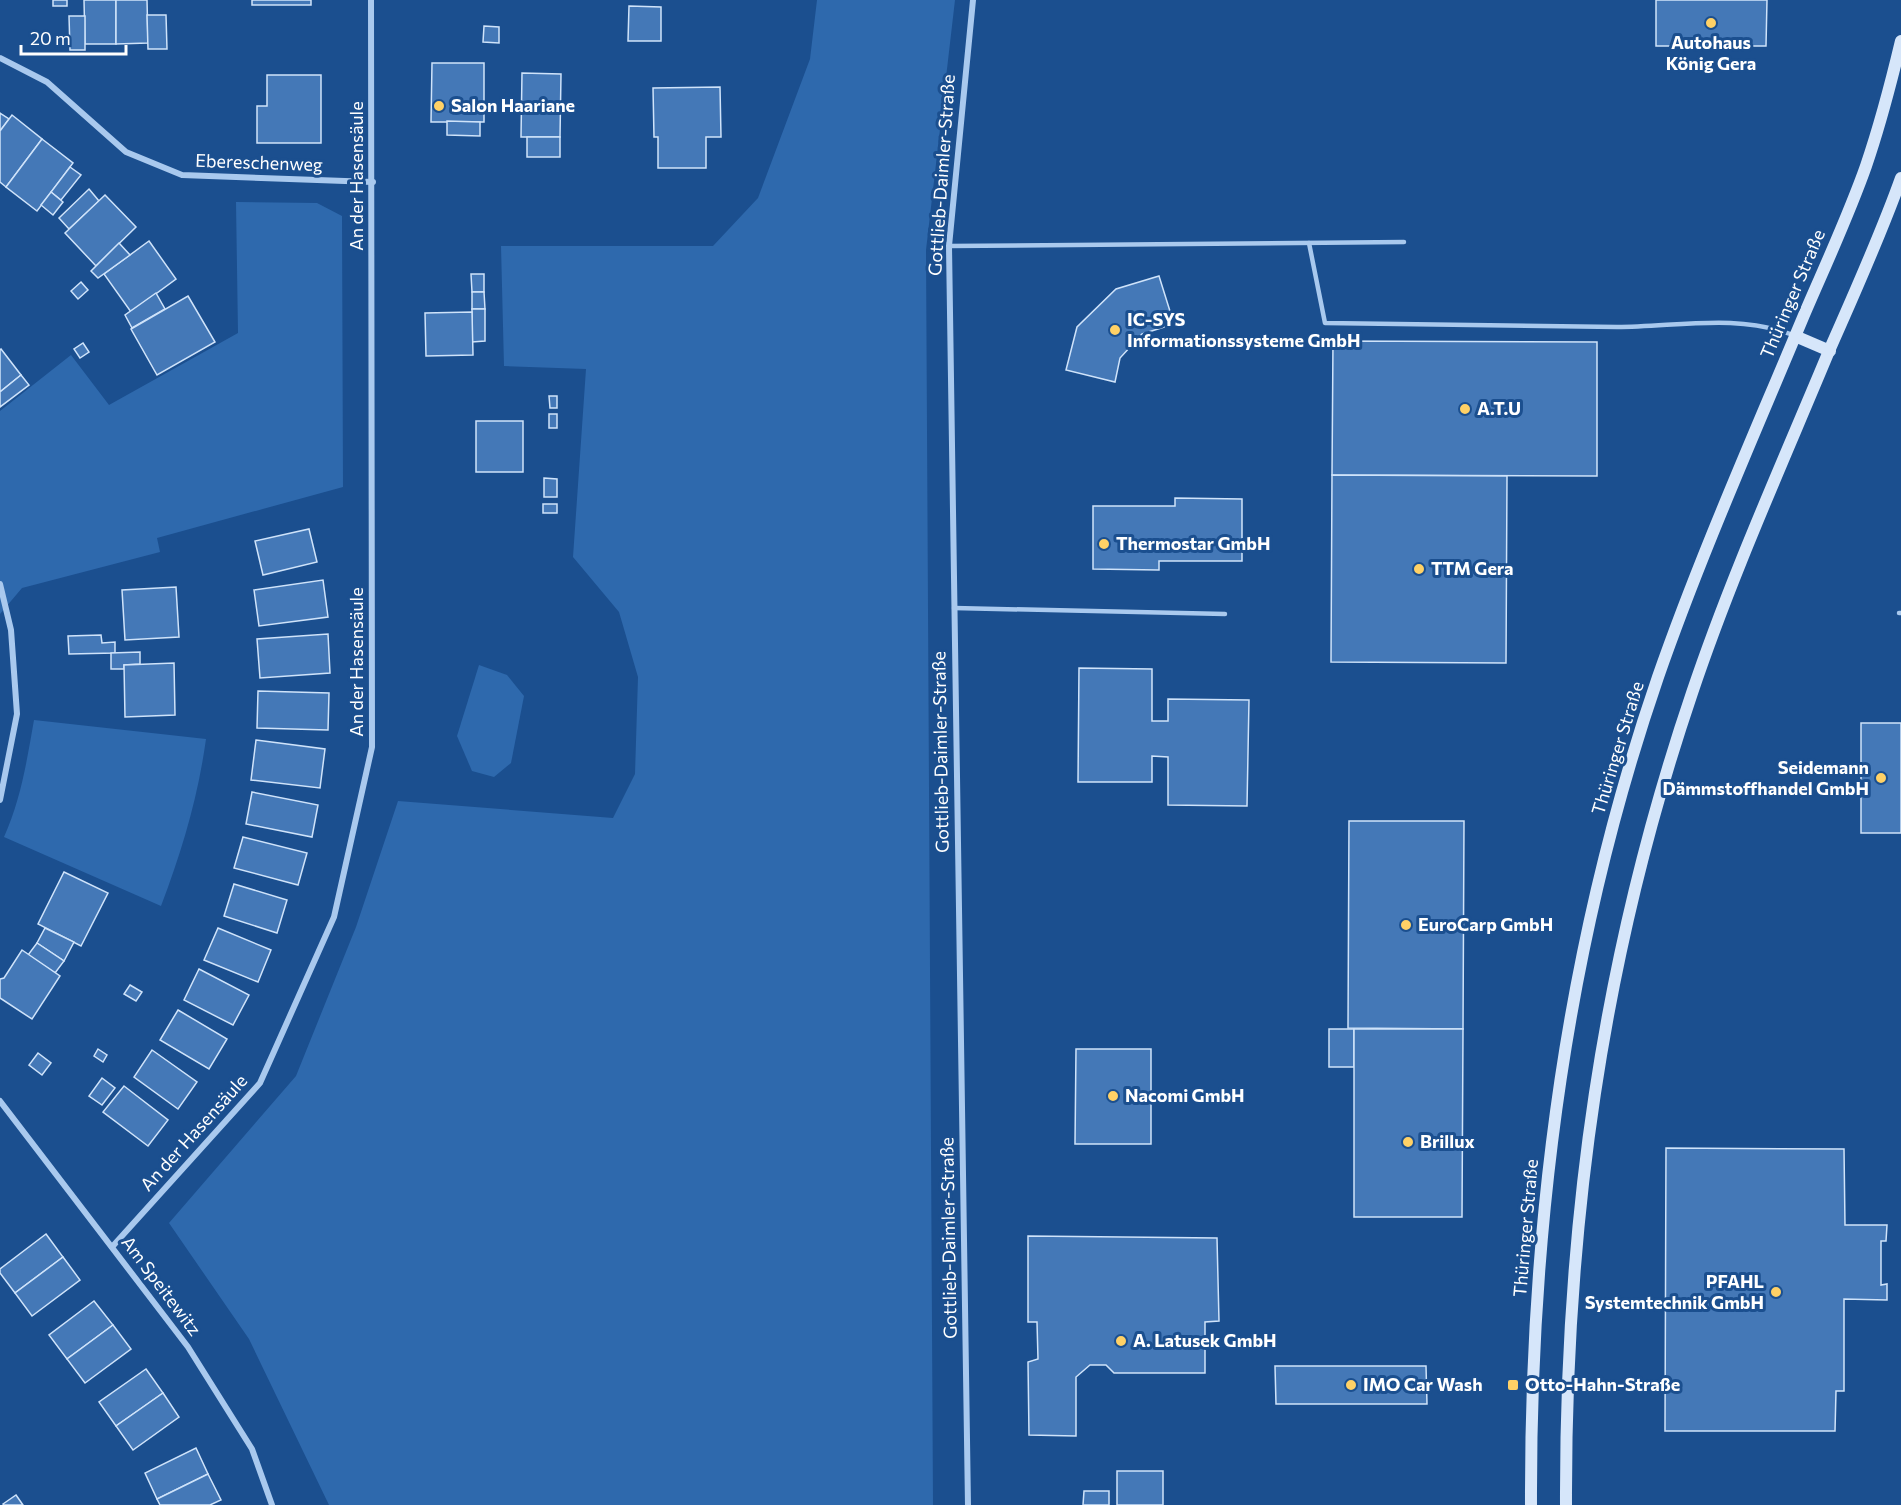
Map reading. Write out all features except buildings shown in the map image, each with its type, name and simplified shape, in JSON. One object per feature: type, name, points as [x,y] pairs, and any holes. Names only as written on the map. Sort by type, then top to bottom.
[{"type":"main road","name":"Thüringer Straße","points":[[1531,1505],[1535,1363],[1549,1161],[1560,1069],[1583,944],[1627,773],[1659,675],[1720,513],[1865,168],[1901,41]]},
{"type":"main road","points":[[1566,1505],[1569,1360],[1576,1236],[1594,1089],[1612,987],[1633,893],[1692,693],[1754,531],[1901,178]]},
{"type":"main road","points":[[1795,336],[1830,351]]},
{"type":"street","name":"An der Hasensäule","points":[[112,1247],[260,1083],[334,917],[372,747],[371,0]]},
{"type":"street","name":"Gottlieb-Daimler-Straße","points":[[968,1505],[949,246],[973,0]]},
{"type":"street","name":"Ebereschenweg","points":[[0,58],[47,82],[126,152],[182,176],[373,182]]},
{"type":"street","points":[[0,584],[11,630],[17,714],[0,800]]},
{"type":"street","name":"Am Speitewitz","points":[[0,1101],[188,1347],[252,1449],[272,1505]]},
{"type":"lane","points":[[949,246],[1404,242]]},
{"type":"lane","points":[[1309,243],[1325,323],[1620,327],[1734,322],[1768,325],[1795,336]]},
{"type":"lane","points":[[954,608],[1225,614]]},
{"type":"shaded area","points":[[817,0],[955,0],[926,250],[933,1505],[329,1505],[249,1339],[169,1223],[296,1076],[356,927],[398,801],[613,818],[635,774],[638,677],[619,612],[573,557],[586,369],[504,366],[501,246],[713,246],[758,198],[810,59]]},
{"type":"shaded area","points":[[236,202],[317,203],[342,216],[343,487],[157,538],[160,552],[22,588],[0,614],[0,411],[71,355],[109,405],[238,333]]},
{"type":"shaded area","points":[[479,665],[507,675],[524,696],[511,763],[494,777],[472,771],[457,736]]},
{"type":"shaded area","points":[[34,720],[206,739],[199,782],[188,824],[161,906],[4,837],[19,794]]},
{"type":"place","name":"Autohaus König Gera","points":[[1711,23]]},
{"type":"place","name":"Salon Haariane","points":[[439,106]]},
{"type":"place","name":"IC-SYS Informationssysteme GmbH","points":[[1115,330]]},
{"type":"place","name":"A.T.U","points":[[1465,409]]},
{"type":"place","name":"Thermostar GmbH","points":[[1104,544]]},
{"type":"place","name":"TTM Gera","points":[[1419,569]]},
{"type":"place","name":"Seidemann Dämmstoffhandel GmbH","points":[[1881,778]]},
{"type":"place","name":"EuroCarp GmbH","points":[[1406,925]]},
{"type":"place","name":"Nacomi GmbH","points":[[1113,1096]]},
{"type":"place","name":"Brillux","points":[[1408,1142]]},
{"type":"place","name":"PFAHL Systemtechnik GmbH","points":[[1776,1292]]},
{"type":"place","name":"A. Latusek GmbH","points":[[1121,1341]]},
{"type":"place","name":"IMO Car Wash","points":[[1351,1385]]},
{"type":"place","name":"Otto-Hahn-Straße","points":[[1513,1385]]}]
